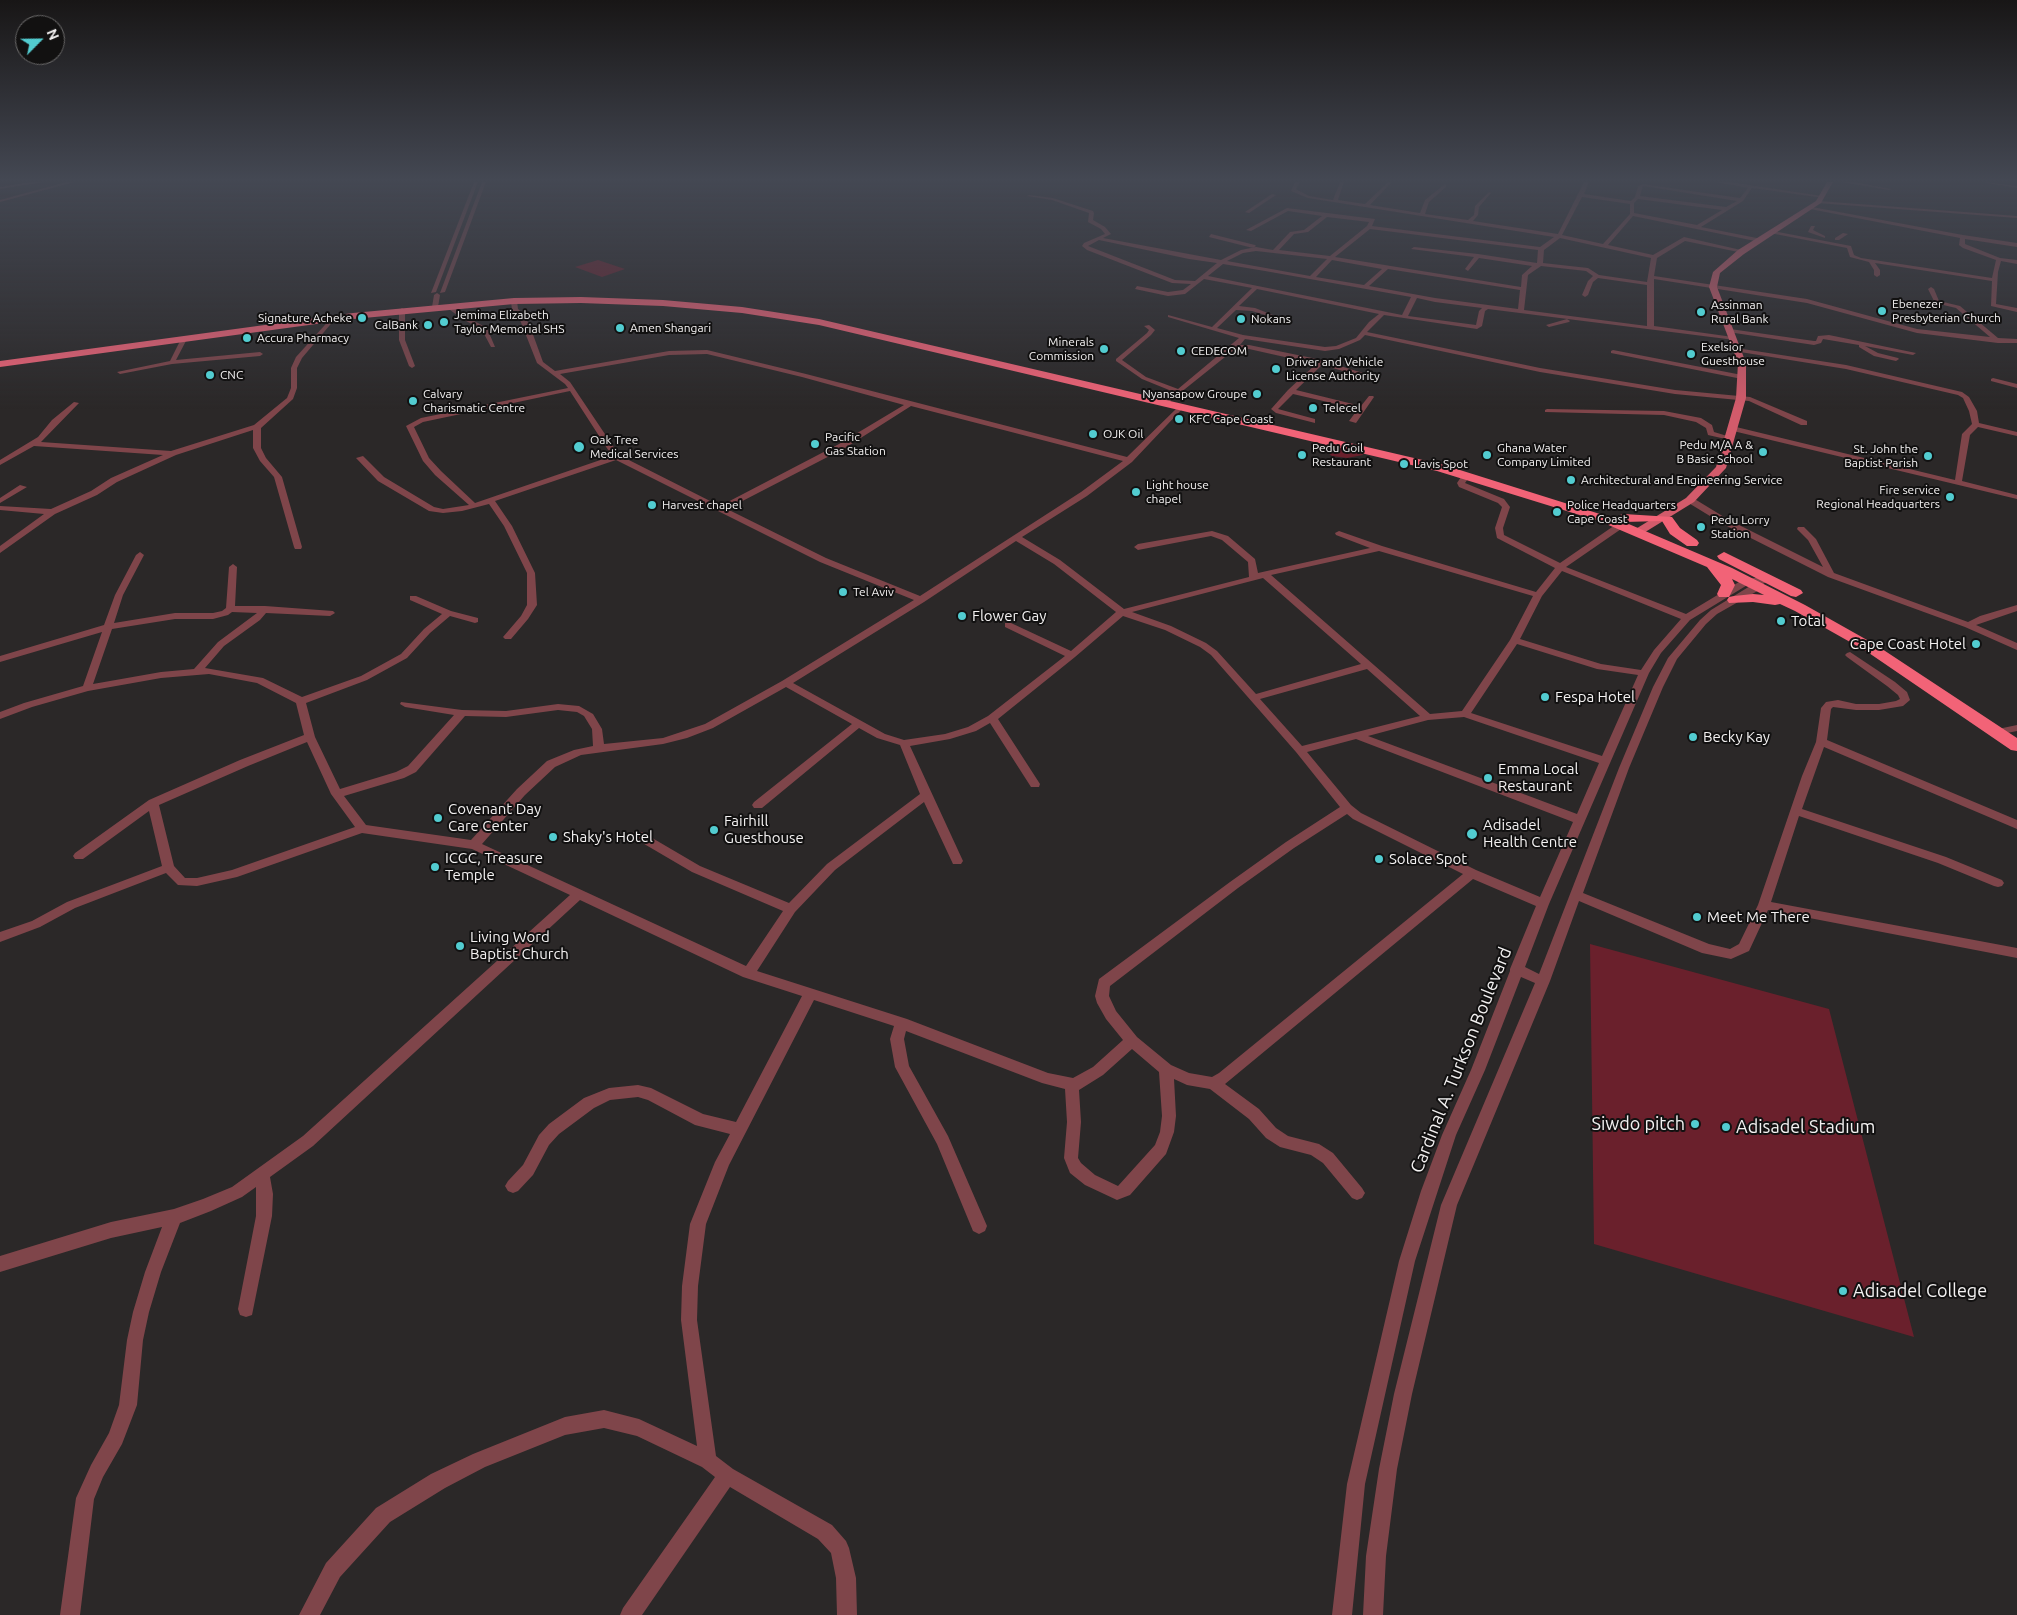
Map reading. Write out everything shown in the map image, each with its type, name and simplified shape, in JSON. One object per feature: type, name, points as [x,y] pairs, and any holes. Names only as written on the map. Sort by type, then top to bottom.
[{"type":"highway","points":[[0,364],[333,318],[416,309],[441,300],[653,302],[763,312],[850,329],[1539,492],[1622,521],[1654,525],[1724,577],[1728,585],[1729,597],[1770,600],[1800,608]]},
{"type":"highway","points":[[1440,468],[1622,521],[1654,525],[1675,531],[1758,580],[1800,608],[1871,648],[2017,744]]},
{"type":"highway","points":[[1703,560],[1758,580],[1828,612],[2010,729],[2017,744]]},
{"type":"main road","points":[[1654,525],[1690,500],[1717,474],[1730,438],[1741,398],[1742,363],[1713,287],[1717,272],[1735,257]]},
{"type":"street","points":[[441,300],[454,257]]},
{"type":"street","points":[[441,300],[457,257]]},
{"type":"street","points":[[1113,257],[1174,282],[1197,283]]},
{"type":"street","points":[[1192,257],[1486,307],[1652,328],[1733,341],[1960,394],[1966,397],[1973,411],[1976,424]]},
{"type":"street","points":[[1137,288],[1177,294],[1185,292],[1215,267],[1232,257]]},
{"type":"street","points":[[1326,257],[1522,289]]},
{"type":"street","points":[[1468,269],[1477,257]]},
{"type":"street","points":[[1488,257],[1588,270],[1597,276],[1713,287],[1816,303],[1917,331],[1998,341],[2014,341],[2017,346]]},
{"type":"street","points":[[1521,312],[1525,275],[1538,264],[1539,257]]},
{"type":"street","points":[[1652,328],[1650,325],[1650,281],[1654,257]]},
{"type":"street","points":[[1854,257],[1872,262],[1995,280]]},
{"type":"street","points":[[1994,257],[2017,262]]},
{"type":"street","points":[[1312,277],[1331,258]]},
{"type":"street","points":[[1999,259],[1995,268],[1993,304],[2017,310]]},
{"type":"street","points":[[1872,262],[1877,270],[1877,276]]},
{"type":"street","points":[[1365,287],[1386,268]]},
{"type":"street","points":[[1585,295],[1591,281],[1597,276]]},
{"type":"street","points":[[1204,277],[1383,313],[1477,328],[1482,311],[1486,307]]},
{"type":"street","points":[[1213,329],[1255,288]]},
{"type":"street","points":[[1931,289],[1937,302],[1954,306],[1964,311],[1998,341]]},
{"type":"street","points":[[1404,316],[1415,296]]},
{"type":"street","points":[[441,300],[463,317],[484,329],[493,346]]},
{"type":"street","points":[[514,301],[515,310],[521,314],[538,360],[545,368],[568,383],[597,430],[616,456],[849,572],[921,600]]},
{"type":"street","points":[[521,314],[531,301]]},
{"type":"street","points":[[1235,308],[1254,309],[1276,318]]},
{"type":"street","points":[[402,310],[402,340],[412,366]]},
{"type":"street","points":[[1170,316],[1243,337],[1326,349],[1348,345],[1358,339],[1383,313]]},
{"type":"street","points":[[0,550],[52,512],[94,493],[114,480],[173,453],[257,427],[290,399],[294,388],[294,368],[299,357],[333,318]]},
{"type":"street","points":[[1549,325],[1576,318]]},
{"type":"street","points":[[1147,326],[1152,330],[1149,334],[1118,360],[1144,378],[1179,392]]},
{"type":"street","points":[[1364,333],[1540,370],[1675,392],[1741,398],[1760,402],[1804,423]]},
{"type":"street","points":[[1658,334],[1680,339],[1814,344],[1819,342],[1819,338],[1823,337],[1913,353]]},
{"type":"street","points":[[1165,403],[1236,347],[1243,337]]},
{"type":"street","points":[[172,362],[184,339]]},
{"type":"street","points":[[1858,343],[1872,353],[1896,359]]},
{"type":"street","points":[[1236,347],[1248,347],[1316,361],[1371,377]]},
{"type":"street","points":[[554,373],[668,354],[707,352],[804,375],[1129,460]]},
{"type":"street","points":[[1613,352],[1742,377]]},
{"type":"street","points":[[120,372],[172,362],[260,354]]},
{"type":"street","points":[[1312,421],[1278,412],[1274,409],[1319,364],[1316,361]]},
{"type":"street","points":[[1993,380],[2017,386]]},
{"type":"street","points":[[474,506],[462,493],[438,474],[426,460],[411,428],[412,424],[421,420],[572,389]]},
{"type":"street","points":[[1290,391],[1361,408]]},
{"type":"street","points":[[1352,421],[1371,397]]},
{"type":"street","points":[[0,463],[41,439],[55,422],[76,403]]},
{"type":"street","points":[[722,508],[842,446],[910,404]]},
{"type":"street","points":[[474,845],[521,792],[551,764],[578,752],[637,745],[683,736],[709,726],[786,683],[921,600],[1084,494],[1129,460],[1181,407]]},
{"type":"street","points":[[1547,411],[1664,413],[1698,420],[1709,427],[1711,433],[1730,438]]},
{"type":"street","points":[[1976,424],[2017,434]]},
{"type":"street","points":[[1958,482],[1966,434],[1976,424]]},
{"type":"street","points":[[257,427],[257,448],[263,459],[278,477],[298,547]]},
{"type":"street","points":[[1732,428],[2017,497]]},
{"type":"street","points":[[33,444],[173,453]]},
{"type":"street","points":[[360,458],[381,479],[432,509],[443,511],[462,510],[491,501],[616,456]]},
{"type":"street","points":[[1466,476],[1461,483],[1462,485],[1494,498],[1506,507],[1499,528],[1500,536],[1560,567],[1687,618]]},
{"type":"street","points":[[0,501],[23,487]]},
{"type":"street","points":[[1690,500],[1726,522],[1830,575],[1968,626],[2017,647]]},
{"type":"street","points":[[491,501],[508,526],[531,573],[532,605],[525,617],[508,637]]},
{"type":"street","points":[[0,508],[52,512]]},
{"type":"street","points":[[1465,714],[1515,640],[1538,595],[1560,567],[1622,521]]},
{"type":"street","points":[[1801,529],[1812,539],[1830,575]]},
{"type":"street","points":[[1138,547],[1212,533],[1225,538],[1252,560],[1259,576],[1369,665],[1428,717]]},
{"type":"street","points":[[1339,533],[1379,548],[1538,595]]},
{"type":"street","points":[[1016,537],[1057,562],[1122,612],[1168,628],[1203,645],[1214,654],[1300,750],[1347,808],[1367,822],[1472,873],[1543,904]]},
{"type":"street","points":[[786,683],[881,736],[904,743],[946,737],[972,729],[992,718],[1072,655],[1122,612],[1259,576],[1379,548]]},
{"type":"street","points":[[87,688],[119,595],[140,555]]},
{"type":"street","points":[[0,659],[107,627],[175,616],[213,616],[225,614],[230,609],[233,567]]},
{"type":"street","name":"Cardinal A. Turkson Boulevard","points":[[1342,1615],[1356,1484],[1407,1262],[1429,1190],[1449,1135],[1478,1070],[1543,904],[1644,673],[1656,652],[1687,618],[1758,580]]},
{"type":"street","name":"Cardinal A. Turkson Boulevard","points":[[1372,1615],[1376,1556],[1388,1469],[1403,1394],[1449,1205],[1543,981],[1628,759],[1658,688],[1673,658],[1703,622],[1729,597]]},
{"type":"street","points":[[413,598],[448,613],[475,620]]},
{"type":"street","points":[[1968,626],[1983,618],[2017,608]]},
{"type":"street","points":[[230,609],[330,613]]},
{"type":"street","points":[[196,672],[221,644],[257,618],[265,609]]},
{"type":"street","points":[[0,716],[28,705],[87,688],[161,675],[209,671],[260,680],[301,701],[364,678],[404,656],[426,631],[448,613]]},
{"type":"street","points":[[1008,625],[1072,655]]},
{"type":"street","points":[[1515,640],[1600,667],[1644,673]]},
{"type":"street","points":[[1656,652],[1673,658]]},
{"type":"street","points":[[1576,895],[1707,949],[1731,954],[1744,947],[1764,905],[1807,776],[1821,742],[1826,708],[1830,704],[1880,708],[1899,704],[1905,700],[1903,694],[1891,684],[1850,655]]},
{"type":"street","points":[[1253,698],[1369,665]]},
{"type":"street","points":[[301,701],[310,737],[337,794],[362,829]]},
{"type":"street","points":[[405,704],[462,713],[506,714],[558,707],[579,709],[588,714],[597,729],[600,748]]},
{"type":"street","points":[[337,794],[400,775],[412,769],[462,713]]},
{"type":"street","points":[[1300,750],[1428,717],[1465,714],[1606,762]]},
{"type":"street","points":[[992,718],[1035,784]]},
{"type":"street","points":[[758,805],[858,724]]},
{"type":"street","points":[[1356,735],[1580,820]]},
{"type":"street","points":[[79,856],[153,803],[244,763],[310,737]]},
{"type":"street","points":[[1821,742],[2017,825]]},
{"type":"street","points":[[904,743],[957,861]]},
{"type":"street","points":[[748,973],[791,909],[831,867],[926,795]]},
{"type":"street","points":[[153,803],[168,868],[182,882],[197,882],[255,867],[362,829],[474,845],[748,973],[902,1023],[1047,1080],[1074,1085]]},
{"type":"street","points":[[1347,808],[1266,862],[1104,983],[1102,996],[1111,1015],[1132,1041],[1166,1069],[1201,1083],[1213,1083],[1224,1077],[1472,873]]},
{"type":"street","points":[[1796,811],[1942,860],[1998,883]]},
{"type":"street","points":[[638,834],[696,869],[791,909]]},
{"type":"street","points":[[0,937],[36,924],[88,898],[168,868]]},
{"type":"street","points":[[0,1264],[111,1230],[174,1217],[206,1206],[237,1192],[308,1141],[579,894]]},
{"type":"street","points":[[1764,905],[1815,916],[1949,939],[2017,954]]},
{"type":"street","points":[[1516,969],[1543,981]]},
{"type":"street","points":[[708,1461],[689,1320],[690,1286],[698,1224],[723,1162],[810,994]]},
{"type":"street","points":[[902,1023],[897,1039],[902,1067],[943,1141],[979,1226]]},
{"type":"street","points":[[1132,1041],[1098,1071],[1074,1085],[1072,1090],[1074,1122],[1071,1158],[1074,1168],[1096,1183],[1117,1193],[1125,1190],[1161,1150],[1167,1132],[1169,1116],[1166,1069]]},
{"type":"street","points":[[1213,1083],[1254,1114],[1271,1133],[1285,1142],[1314,1149],[1328,1158],[1358,1193]]},
{"type":"street","points":[[513,1186],[528,1170],[544,1140],[554,1129],[589,1103],[609,1094],[638,1091],[651,1094],[700,1120],[740,1130]]},
{"type":"street","points":[[246,1309],[264,1216],[265,1194],[262,1175]]},
{"type":"street","points":[[70,1615],[85,1498],[116,1438],[128,1405],[134,1340],[153,1272],[174,1217]]},
{"type":"street","points":[[309,1615],[333,1570],[383,1515],[438,1481],[479,1460],[565,1426],[604,1419],[639,1428],[708,1461],[727,1475],[825,1532],[838,1548],[846,1578],[847,1615]]},
{"type":"street","points":[[630,1615],[727,1475]]},
{"type":"shaded area","points":[[598,260],[625,269],[602,277],[575,267]]},
{"type":"shaded area","points":[[1325,444],[1362,453],[1363,455],[1347,458],[1332,456],[1321,448]]},
{"type":"shaded area","name":"Adisadel Stadium","points":[[1590,944],[1829,1009],[1914,1337],[1594,1244]]},
{"type":"place","name":"Ebenezer Presbyterian Church","points":[[1882,311]]},
{"type":"place","name":"Assinman Rural Bank","points":[[1701,312]]},
{"type":"place","name":"Signature Acheke","points":[[362,318]]},
{"type":"place","name":"Nokans","points":[[1241,319]]},
{"type":"place","name":"Jemima Elizabeth Taylor Memorial SHS","points":[[444,322]]},
{"type":"place","name":"CalBank","points":[[428,325]]},
{"type":"place","name":"Amen Shangari","points":[[620,328]]},
{"type":"place","name":"Accura Pharmacy","points":[[247,338]]},
{"type":"place","name":"Minerals Commission","points":[[1104,349]]},
{"type":"place","name":"CEDECOM","points":[[1181,351]]},
{"type":"place","name":"Exelsior Guesthouse","points":[[1691,354]]},
{"type":"place","name":"Driver and Vehicle License Authority","points":[[1276,369]]},
{"type":"place","name":"CNC","points":[[210,375]]},
{"type":"place","name":"Nyansapow Groupe","points":[[1257,394]]},
{"type":"place","name":"Calvary Charismatic Centre","points":[[413,401]]},
{"type":"place","name":"Telecel","points":[[1313,408]]},
{"type":"place","name":"KFC Cape Coast","points":[[1179,419]]},
{"type":"place","name":"OJK Oil","points":[[1093,434]]},
{"type":"place","name":"Pacific Gas Station","points":[[815,444]]},
{"type":"place","name":"Oak Tree Medical Services","points":[[579,447]]},
{"type":"place","name":"Pedu M/A A & B Basic School","points":[[1763,452]]},
{"type":"place","name":"Pedu Goil Restaurant","points":[[1302,455]]},
{"type":"place","name":"Ghana Water Company Limited","points":[[1487,455]]},
{"type":"place","name":"St. John the Baptist Parish","points":[[1928,456]]},
{"type":"place","name":"Lavis Spot","points":[[1404,464]]},
{"type":"place","name":"Architectural and Engineering Service","points":[[1571,480]]},
{"type":"place","name":"Light house chapel","points":[[1136,492]]},
{"type":"place","name":"Fire service Regional Headquarters","points":[[1950,497]]},
{"type":"place","name":"Harvest chapel","points":[[652,505]]},
{"type":"place","name":"Police Headquarters Cape Coast","points":[[1557,512]]},
{"type":"place","name":"Pedu Lorry Station","points":[[1701,527]]},
{"type":"place","name":"Tel Aviv","points":[[843,592]]},
{"type":"place","name":"Flower Gay","points":[[962,616]]},
{"type":"place","name":"Total","points":[[1781,621]]},
{"type":"place","name":"Cape Coast Hotel","points":[[1976,644]]},
{"type":"place","name":"Fespa Hotel","points":[[1545,697]]},
{"type":"place","name":"Becky Kay","points":[[1693,737]]},
{"type":"place","name":"Emma Local Restaurant","points":[[1488,778]]},
{"type":"place","name":"Covenant Day Care Center","points":[[438,818]]},
{"type":"place","name":"Fairhill Guesthouse","points":[[714,830]]},
{"type":"place","name":"Adisadel Health Centre","points":[[1472,834]]},
{"type":"place","name":"Shaky's Hotel","points":[[553,837]]},
{"type":"place","name":"Solace Spot","points":[[1379,859]]},
{"type":"place","name":"ICGC, Treasure Temple","points":[[435,867]]},
{"type":"place","name":"Meet Me There","points":[[1697,917]]},
{"type":"place","name":"Living Word Baptist Church","points":[[460,946]]},
{"type":"place","name":"Siwdo pitch","points":[[1695,1124]]},
{"type":"place","name":"Adisadel Stadium","points":[[1726,1127]]},
{"type":"place","name":"Adisadel College","points":[[1843,1291]]}]
